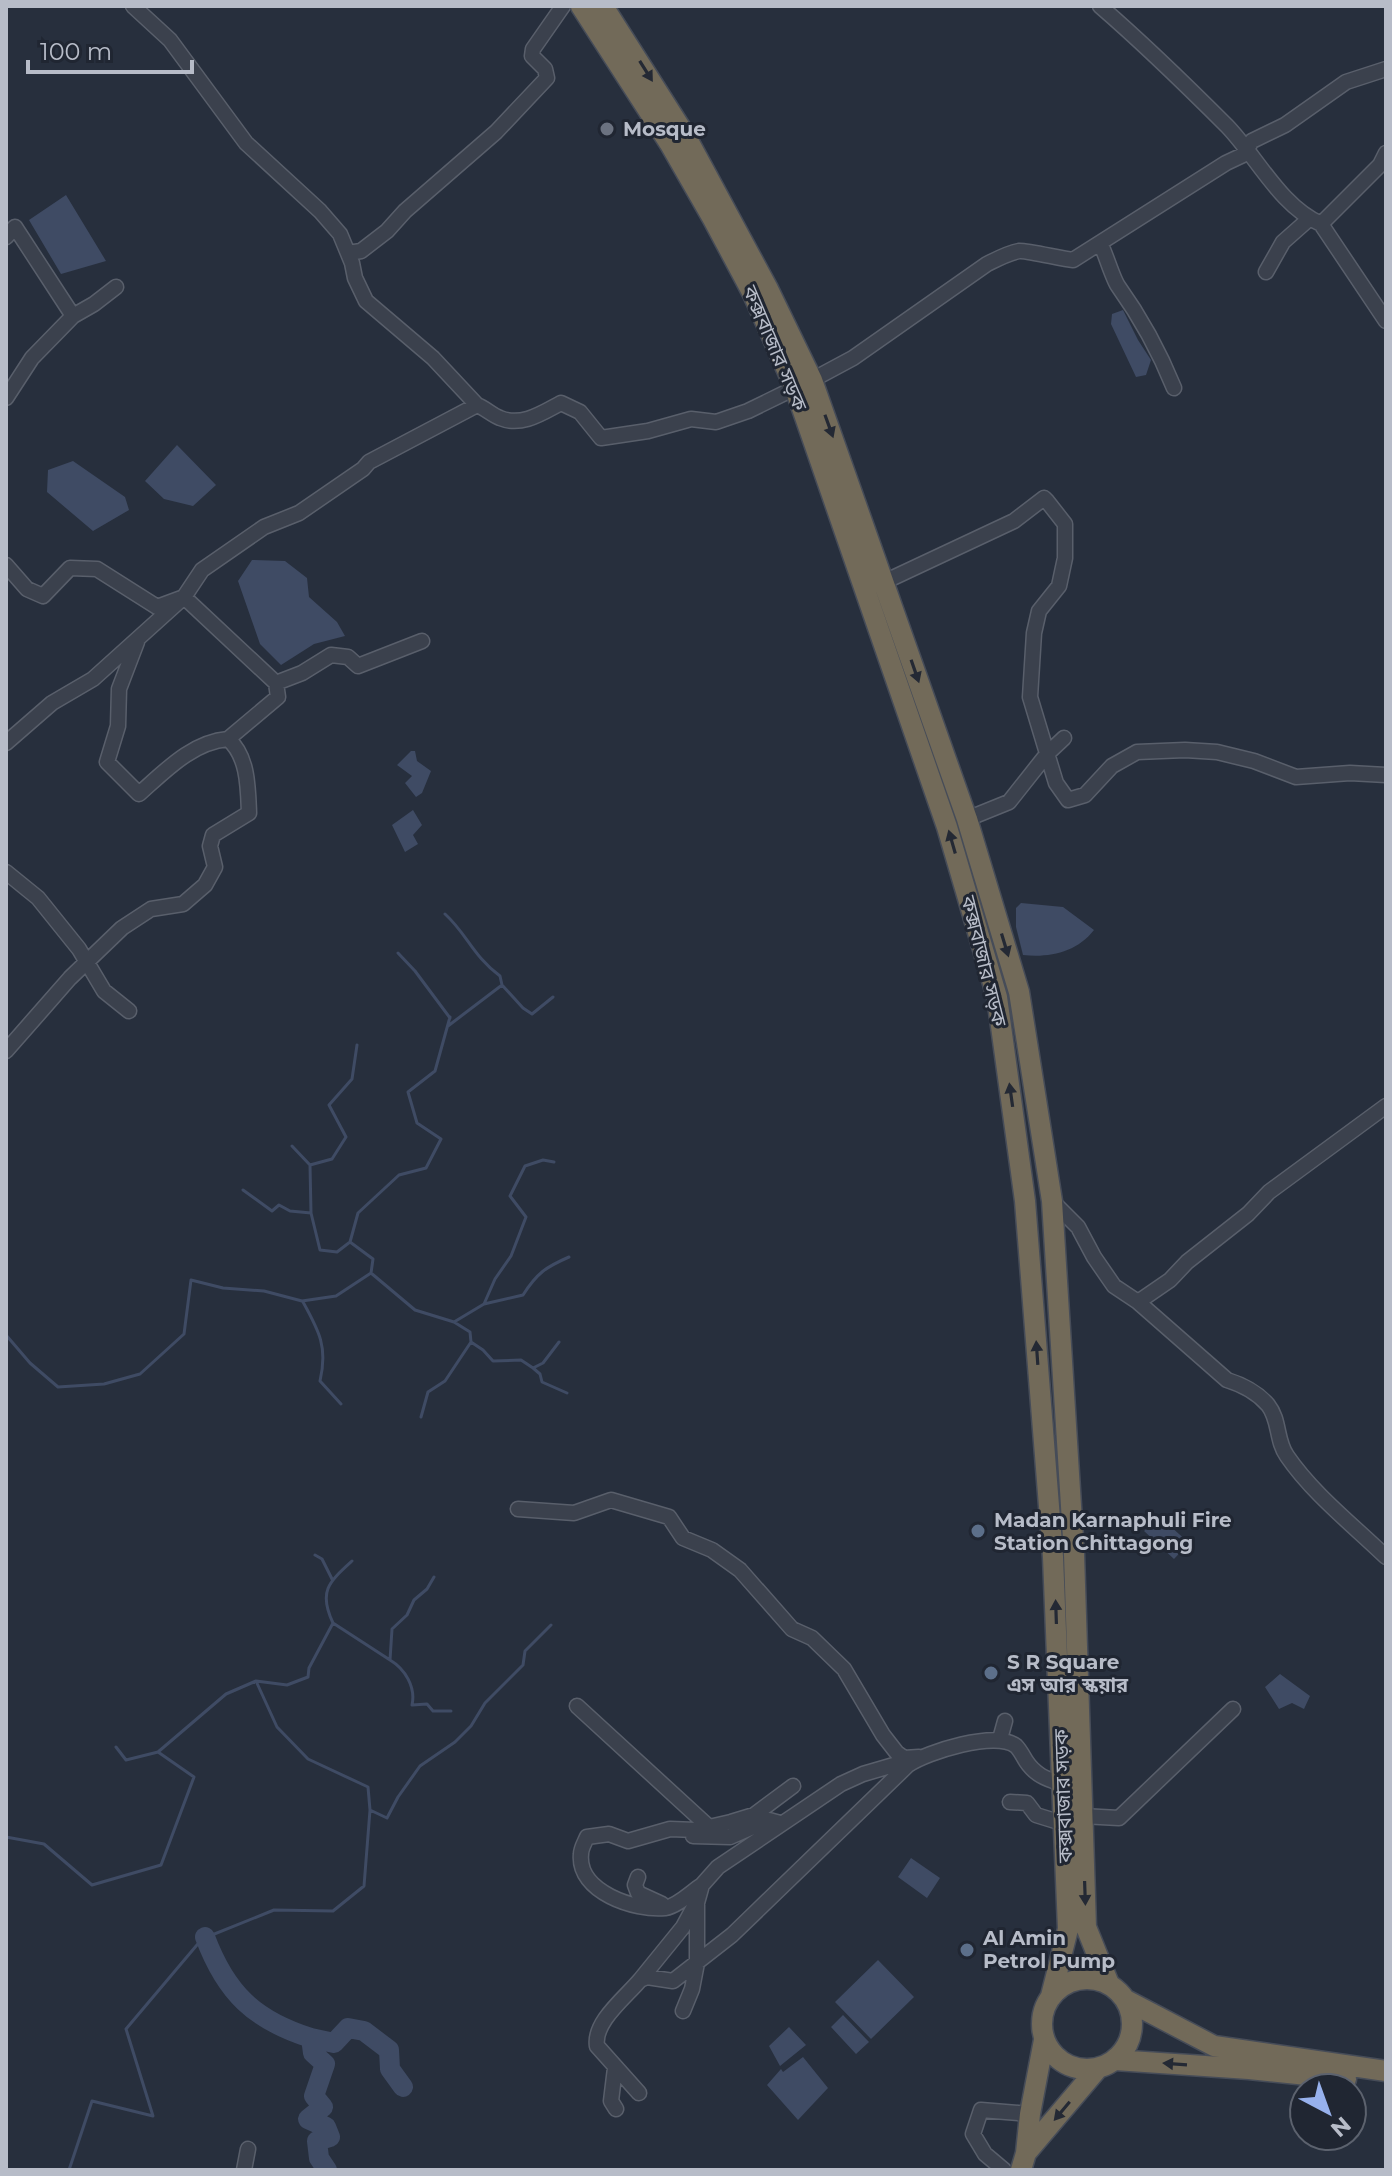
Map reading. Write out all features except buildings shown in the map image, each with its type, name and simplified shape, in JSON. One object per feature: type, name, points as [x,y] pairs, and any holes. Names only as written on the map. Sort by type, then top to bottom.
[{"type":"highway","name":"কক্সবাজার সড়ক","points":[[581,6],[670,144],[803,384],[947,827],[997,997],[1027,1217],[1053,1557],[1062,1784],[1073,1820],[1086,1927],[1109,1984]]},
{"type":"highway","name":"কক্সবাজার সড়ক","points":[[603,6],[685,135],[768,289],[803,384],[884,582],[967,819],[1019,992],[1052,1201],[1074,1554],[1073,1820],[1068,1929],[1051,1996]]},
{"type":"highway","points":[[1023,2162],[1044,2040],[1043,2013],[1051,1996],[1068,1983],[1078,1980],[1109,1984],[1126,2000],[1214,2046],[1386,2071]]},
{"type":"highway","points":[[1023,2162],[1107,2064],[1129,2043],[1132,2021],[1126,2000]]},
{"type":"highway","points":[[1044,2040],[1049,2050],[1066,2065],[1087,2070],[1107,2064],[1249,2069],[1386,2084]]},
{"type":"street","points":[[133,6],[170,40],[246,143],[320,211],[340,234],[366,301],[433,358],[477,405],[500,418],[516,422],[535,417],[561,403],[580,412],[601,438],[648,431],[691,419],[716,422],[748,411],[853,358],[987,264],[1005,256],[1023,250],[1073,260],[1243,155],[1252,141],[1285,125],[1346,82],[1386,69]]},
{"type":"street","points":[[348,253],[361,251],[387,231],[405,211],[496,132],[547,78],[545,69],[532,56],[533,49],[563,6]]},
{"type":"street","points":[[1100,6],[1246,147],[1286,198],[1315,221],[1386,321]]},
{"type":"street","points":[[1266,272],[1283,242],[1315,221],[1380,165],[1386,153]]},
{"type":"street","points":[[6,237],[15,227],[73,316]]},
{"type":"street","points":[[1101,245],[1116,284],[1149,332],[1174,388]]},
{"type":"street","points":[[6,398],[32,358],[73,316],[116,287]]},
{"type":"street","points":[[6,743],[52,703],[93,679],[137,642],[184,597],[202,570],[264,527],[299,513],[369,462],[477,405]]},
{"type":"street","points":[[884,582],[1014,521],[1044,498],[1047,501],[1065,524],[1065,558],[1059,586],[1039,611],[1034,633],[1030,697],[1056,783],[1068,800],[1085,795],[1112,766],[1137,752],[1217,752],[1254,761],[1296,777],[1350,773],[1386,775]]},
{"type":"street","points":[[6,565],[27,589],[43,596],[70,568],[97,569],[157,607],[184,597]]},
{"type":"street","points":[[137,642],[119,689],[118,726],[107,762],[139,794],[178,759],[212,740],[228,739],[278,697],[276,683],[184,597]]},
{"type":"street","points":[[276,683],[302,673],[331,655],[348,657],[358,666],[422,641]]},
{"type":"street","points":[[967,819],[1009,802],[1047,754],[1064,738]]},
{"type":"street","points":[[6,1051],[86,961],[122,928],[151,909],[183,904],[205,885],[215,867],[210,846],[213,835],[249,813],[248,781],[238,748],[228,739]]},
{"type":"street","points":[[6,872],[38,898],[86,961],[104,991],[129,1011]]},
{"type":"street","points":[[1138,1302],[1170,1280],[1187,1262],[1248,1214],[1269,1192],[1386,1106]]},
{"type":"street","points":[[1052,1201],[1078,1227],[1114,1286],[1138,1302],[1227,1380],[1245,1385],[1270,1407],[1277,1425],[1279,1443],[1288,1459],[1386,1557]]},
{"type":"street","points":[[518,1509],[574,1513],[611,1500],[669,1517],[683,1538],[712,1550],[740,1570],[792,1629],[812,1638],[844,1669],[897,1753],[904,1758],[919,1757]]},
{"type":"street","points":[[577,1706],[709,1827]]},
{"type":"street","points":[[1010,1802],[1027,1803],[1036,1815],[1073,1820],[1119,1818],[1233,1709]]},
{"type":"street","points":[[1000,1739],[1005,1721]]},
{"type":"street","points":[[793,1786],[754,1815],[709,1827],[670,1829],[628,1841],[609,1834],[587,1837],[580,1852],[582,1870],[593,1883],[625,1905],[670,1906],[702,1885],[718,1867],[841,1784],[863,1774],[970,1743],[1000,1739],[1018,1747],[1038,1775],[1062,1784]]},
{"type":"street","points":[[640,1980],[647,1977],[673,1981],[697,1963],[732,1935],[919,1757]]},
{"type":"street","points":[[637,1839],[730,1837],[769,1820],[780,1823]]},
{"type":"street","points":[[638,1877],[635,1885],[638,1893],[670,1906]]},
{"type":"street","points":[[639,2093],[597,2046],[598,2029],[683,1927],[697,1903],[702,1885]]},
{"type":"street","points":[[683,2011],[692,1989],[697,1963],[697,1903]]},
{"type":"street","points":[[615,2068],[611,2101],[616,2109]]},
{"type":"street","points":[[1004,2170],[985,2154],[973,2134],[981,2110],[1030,2114]]},
{"type":"street","points":[[244,2170],[248,2149]]},
{"type":"water","points":[[66,195],[106,261],[61,274],[29,220]]},
{"type":"water","points":[[1123,310],[1151,360],[1146,375],[1136,377],[1111,324],[1112,314]]},
{"type":"water","points":[[177,445],[216,485],[193,506],[164,499],[145,481]]},
{"type":"water","points":[[73,461],[125,497],[129,510],[93,531],[47,492],[48,470]]},
{"type":"water","points":[[252,560],[285,561],[307,578],[309,597],[337,622],[345,636],[314,644],[281,665],[260,644],[238,581]]},
{"type":"water","points":[[411,751],[415,751],[417,761],[431,771],[422,793],[416,797],[405,783],[412,776],[397,765]]},
{"type":"water","points":[[413,810],[422,825],[413,835],[418,844],[405,852],[392,825]]},
{"type":"water","points":[[1021,903],[1063,907],[1094,930],[1080,944],[1062,952],[1023,955],[1016,927],[1016,908]]},
{"type":"water","points":[[1159,1516],[1189,1543],[1174,1559],[1144,1531]]},
{"type":"water","points":[[1280,1674],[1310,1696],[1304,1709],[1292,1703],[1279,1709],[1265,1687]]},
{"type":"water","points":[[911,1858],[940,1878],[927,1898],[898,1877]]},
{"type":"water","points":[[878,1960],[914,1997],[871,2039],[835,2002]]},
{"type":"water","points":[[843,2015],[869,2042],[856,2054],[831,2027]]},
{"type":"water","points":[[789,2027],[806,2045],[780,2066],[769,2046]]},
{"type":"water","points":[[803,2057],[828,2088],[798,2120],[767,2085],[781,2069],[783,2072]]},
{"type":"waterway","points":[[445,914],[483,961],[500,976],[502,985]]},
{"type":"waterway","points":[[398,953],[450,1018]]},
{"type":"waterway","points":[[448,1026],[502,985],[532,1014],[553,997]]},
{"type":"waterway","points":[[350,1242],[358,1213],[399,1175],[426,1168],[441,1139],[417,1123],[408,1092],[435,1071],[450,1017]]},
{"type":"waterway","points":[[310,1165],[332,1159],[346,1137],[329,1105],[352,1079],[357,1045]]},
{"type":"waterway","points":[[292,1146],[310,1165],[311,1213],[320,1250],[337,1252],[350,1242],[373,1259],[371,1273]]},
{"type":"waterway","points":[[484,1304],[495,1279],[511,1256],[526,1217],[510,1196],[525,1166],[543,1160],[554,1162]]},
{"type":"waterway","points":[[243,1190],[272,1211],[279,1205],[290,1211],[311,1213]]},
{"type":"waterway","points":[[454,1322],[484,1304],[523,1295],[543,1272],[569,1257]]},
{"type":"waterway","points":[[6,1335],[30,1363],[58,1387],[104,1384],[140,1374],[184,1334],[191,1280],[223,1288],[264,1291],[302,1301],[336,1296],[371,1273],[415,1310],[454,1322],[470,1332],[471,1342],[445,1381],[428,1392],[421,1417]]},
{"type":"waterway","points":[[303,1302],[314,1322],[322,1349],[320,1381],[341,1404]]},
{"type":"waterway","points":[[471,1342],[493,1361],[521,1360],[533,1368],[543,1363],[559,1342]]},
{"type":"waterway","points":[[533,1368],[540,1374],[542,1382],[567,1393]]},
{"type":"waterway","points":[[315,1555],[322,1559],[332,1579]]},
{"type":"waterway","points":[[333,1623],[326,1603],[328,1588],[352,1561]]},
{"type":"waterway","points":[[6,1837],[44,1844],[92,1885],[161,1865],[194,1777],[158,1752],[226,1694],[256,1681],[287,1685],[308,1677],[309,1668],[333,1623],[390,1660],[392,1629],[407,1615],[414,1600],[427,1589],[434,1577]]},
{"type":"waterway","points":[[370,1810],[387,1818],[420,1766],[455,1742],[471,1726],[485,1703],[523,1665],[525,1651],[551,1625]]},
{"type":"waterway","points":[[390,1660],[408,1679],[412,1705],[427,1704],[433,1711],[451,1711]]},
{"type":"waterway","points":[[69,2170],[92,2101],[153,2116],[126,2029],[202,1939],[274,1910],[333,1911],[364,1886],[370,1810],[368,1787],[308,1759],[277,1727],[256,1681]]},
{"type":"waterway","points":[[116,1747],[126,1760],[158,1752]]},
{"type":"waterway","points":[[205,1937],[222,1974],[244,2002],[273,2022],[311,2038],[313,2053],[325,2064],[314,2096],[323,2107],[308,2119],[326,2127],[330,2137],[317,2141],[319,2158],[327,2170]]},
{"type":"waterway","points":[[311,2038],[334,2043],[348,2028],[364,2031],[389,2050],[390,2069],[403,2087]]},
{"type":"place","name":"Mosque","points":[[607,129]]},
{"type":"place","name":"Madan Karnaphuli Fire Station Chittagong","points":[[978,1531]]},
{"type":"place","name":"S R Square এস আর স্কয়ার","points":[[991,1673]]},
{"type":"place","name":"Al Amin Petrol Pump","points":[[967,1950]]}]
